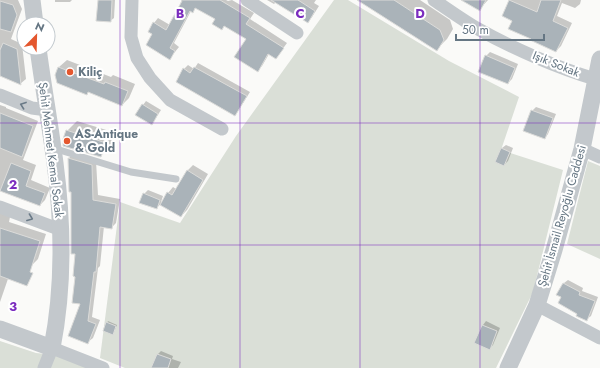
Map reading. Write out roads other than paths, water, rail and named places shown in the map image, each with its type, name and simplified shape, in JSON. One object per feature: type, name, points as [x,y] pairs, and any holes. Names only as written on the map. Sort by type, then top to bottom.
[{"type":"street","points":[[32,0],[34,16]]},
{"type":"street","points":[[132,0],[131,37],[137,58],[150,78],[170,100],[222,129]]},
{"type":"street","points":[[247,0],[297,33]]},
{"type":"street","name":"Işık Sokak","points":[[434,0],[480,30],[529,54],[578,74],[596,79]]},
{"type":"street","name":"Şehit Mehmet Kemal Sokak","points":[[39,56],[53,148],[61,230],[59,301],[52,348]]},
{"type":"street","name":"Şehit İsmail Reyoğlu Caddesi","points":[[508,368],[537,305],[554,250],[582,149],[600,59]]},
{"type":"street","points":[[0,95],[32,108],[47,110]]},
{"type":"street","points":[[582,149],[600,157]]},
{"type":"street","points":[[0,207],[61,230]]},
{"type":"street","points":[[537,305],[600,338]]},
{"type":"street","points":[[0,329],[103,368]]},
{"type":"street","points":[[44,368],[52,348]]},
{"type":"lane","points":[[53,148],[131,172],[176,179]]},
{"type":"place","name":"Kiliç","points":[[70,72]]},
{"type":"place","name":"AS-Antique & Gold","points":[[67,141]]}]
